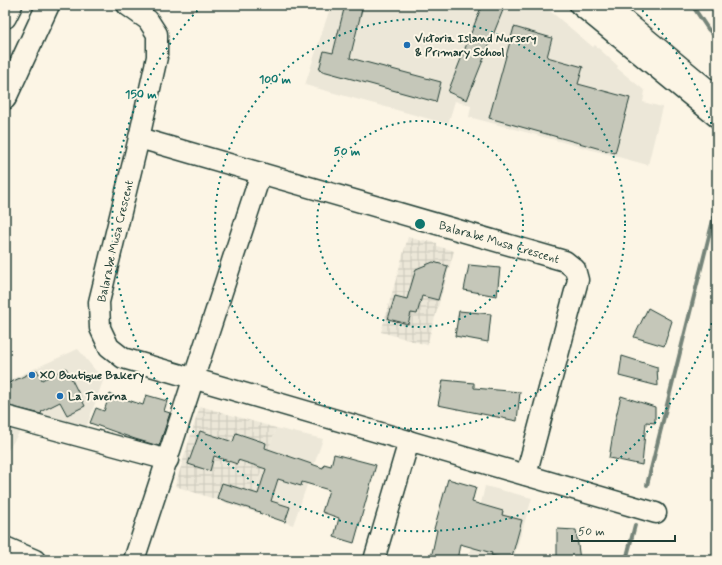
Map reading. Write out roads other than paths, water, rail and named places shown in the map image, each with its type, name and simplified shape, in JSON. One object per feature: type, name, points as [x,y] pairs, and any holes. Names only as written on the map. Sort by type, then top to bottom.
[{"type":"highway","points":[[5,17],[11,5]]},
{"type":"highway","points":[[5,98],[48,5]]},
{"type":"street","name":"Balarabe Musa Crescent","points":[[127,5],[148,20],[156,34],[157,57],[99,302],[100,328],[109,347],[124,358],[193,379],[656,513]]},
{"type":"street","points":[[580,5],[717,117]]},
{"type":"street","points":[[606,5],[717,96]]},
{"type":"street","name":"Balarabe Musa Crescent","points":[[139,138],[565,261],[575,269],[578,280],[526,475]]},
{"type":"street","points":[[134,560],[261,173]]},
{"type":"street","points":[[5,416],[168,460]]},
{"type":"street","points":[[374,560],[409,441]]},
{"type":"street","points":[[5,547],[35,560]]},
{"type":"waterway","points":[[692,5],[708,29],[717,38]]},
{"type":"waterway","points":[[647,485],[717,204]]},
{"type":"waterway","points":[[626,560],[635,525]]},
{"type":"place","name":"Victoria Island Nursery & Primary School","points":[[407,45]]},
{"type":"place","name":"XO Boutique Bakery","points":[[32,375]]},
{"type":"place","name":"La Taverna","points":[[60,396]]}]
